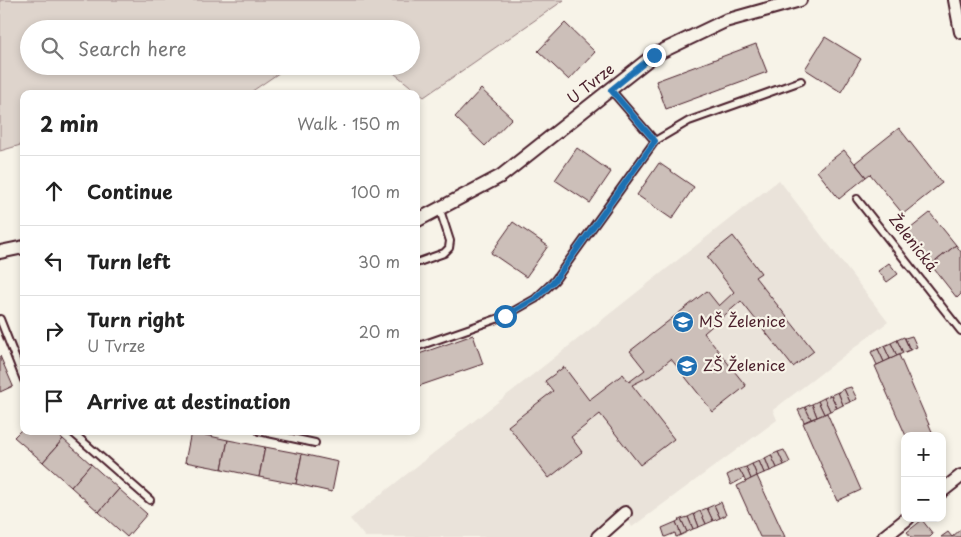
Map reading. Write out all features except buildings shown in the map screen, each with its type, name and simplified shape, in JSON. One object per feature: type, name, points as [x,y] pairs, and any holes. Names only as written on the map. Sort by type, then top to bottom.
[{"type":"street","name":"U Tvrze","points":[[420,219],[501,176],[654,55],[725,21],[800,0]]},
{"type":"street","points":[[955,0],[961,32]]},
{"type":"street","points":[[0,252],[20,248]]},
{"type":"street","points":[[946,488],[961,476]]},
{"type":"street","points":[[598,537],[625,514]]},
{"type":"street","points":[[884,537],[903,522]]},
{"type":"lane","points":[[420,346],[505,316],[535,299],[555,280],[655,141],[689,121],[801,81]]},
{"type":"lane","points":[[611,90],[655,141]]},
{"type":"lane","name":"Želenická","points":[[857,199],[961,331]]},
{"type":"lane","points":[[420,262],[444,253],[449,248],[450,241],[440,210]]},
{"type":"lane","points":[[0,319],[20,370]]},
{"type":"lane","points":[[76,435],[150,500]]},
{"type":"lane","points":[[278,435],[316,443]]},
{"type":"shaded area","points":[[0,0],[564,0],[424,97],[420,94],[420,90],[415,90],[396,75],[420,75],[420,20],[20,20],[20,75],[276,75],[254,90],[20,90],[20,145],[0,151]]},
{"type":"shaded area","name":"ZŠ Želenice","points":[[779,180],[888,322],[773,410],[777,420],[632,527],[621,508],[588,537],[365,537],[350,519]]},
{"type":"place","name":"MŠ Želenice","points":[[683,322]]},
{"type":"place","name":"ZŠ Želenice","points":[[687,366]]},
{"type":"route","points":[[505,316],[535,299],[555,280],[655,141],[611,90],[654,55]]}]
